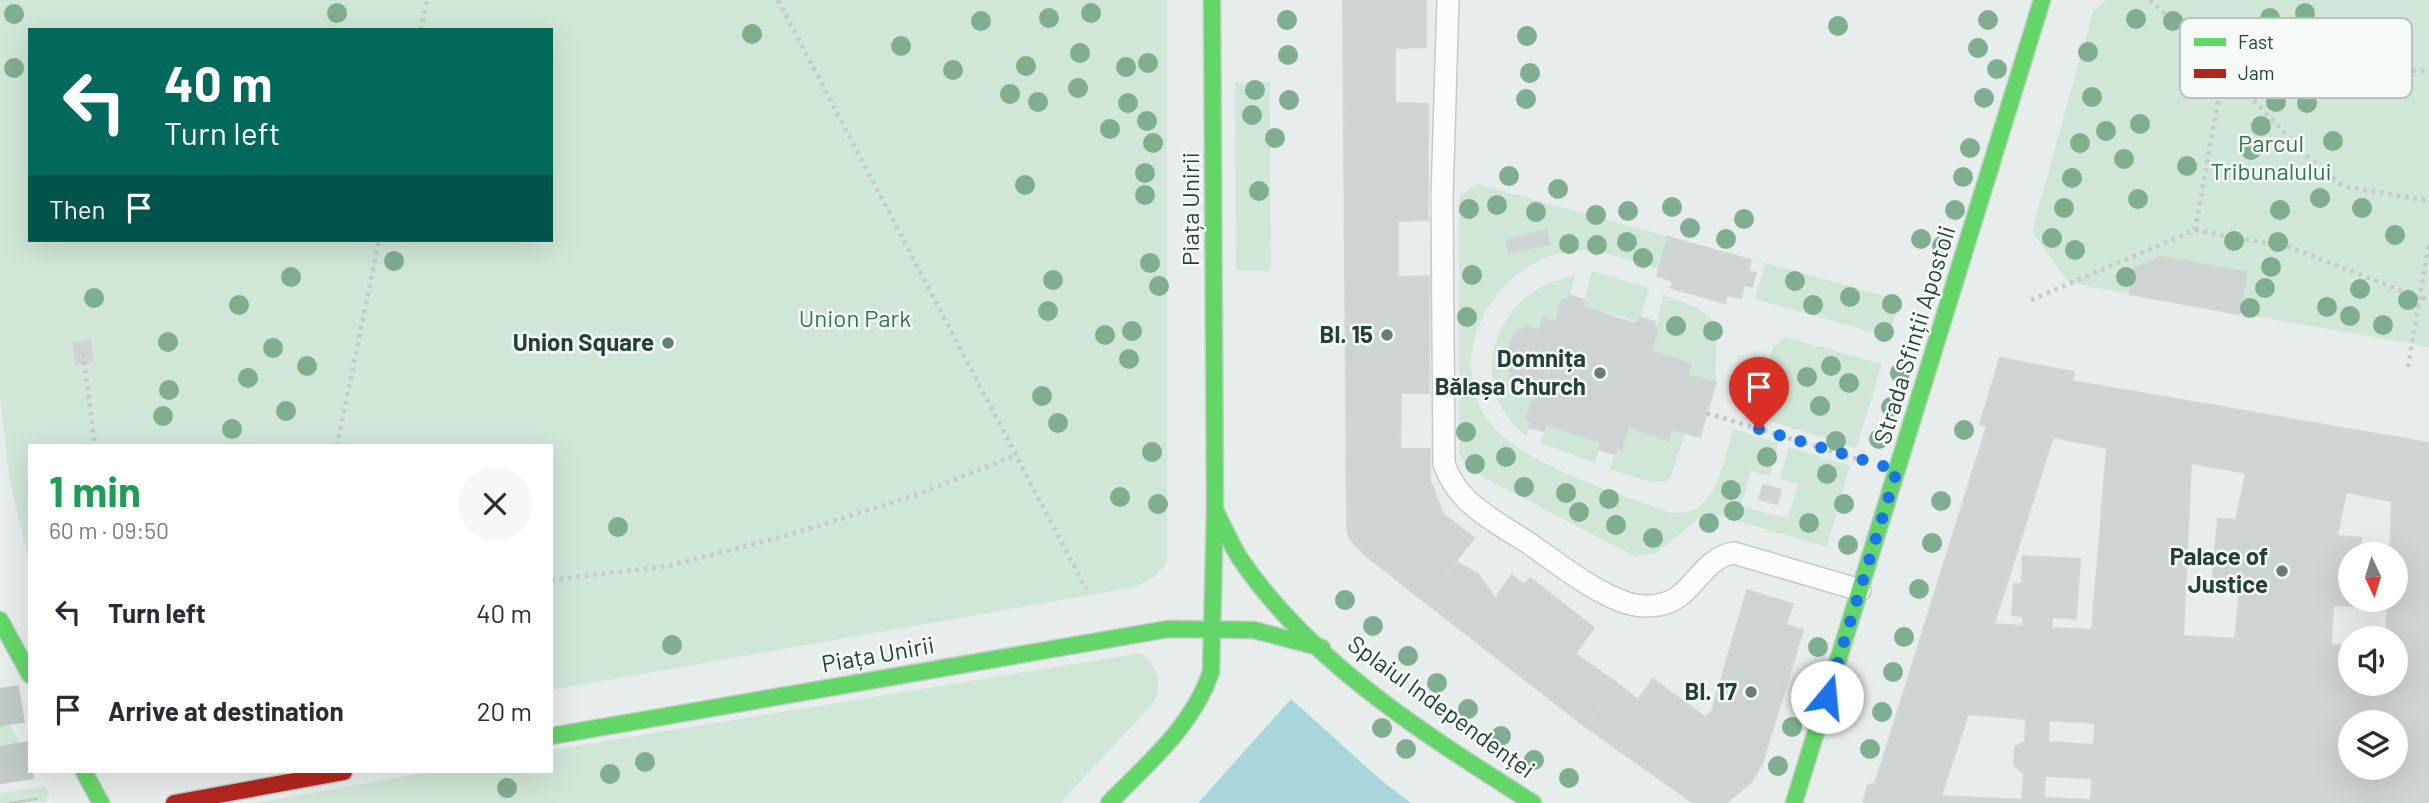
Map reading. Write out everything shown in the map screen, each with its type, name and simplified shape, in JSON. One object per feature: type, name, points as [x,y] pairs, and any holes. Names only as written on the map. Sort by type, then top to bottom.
[{"type":"main road","name":"Piața Unirii","points":[[1109,803],[1189,716],[1204,695],[1210,672],[1215,509],[1212,0]]},
{"type":"main road","name":"Strada Sfinții Apostoli","points":[[1794,803],[2042,0]]},
{"type":"main road","name":"Splaiul Independenței","points":[[1215,509],[1228,540],[1247,572],[1272,601],[1322,648],[1385,699],[1533,803]]},
{"type":"main road","points":[[0,620],[28,671]]},
{"type":"main road","name":"Piața Unirii","points":[[553,736],[1130,634],[1213,627]]},
{"type":"main road","name":"Splaiul Independenței","points":[[1213,627],[1264,632],[1322,648]]},
{"type":"main road","points":[[86,773],[101,803]]},
{"type":"main road","points":[[174,803],[339,773]]},
{"type":"lane","points":[[1448,0],[1442,197],[1444,464],[1450,481],[1480,511],[1588,584],[1629,604],[1660,605],[1674,600],[1688,590],[1710,562],[1721,555],[1734,553],[1860,590]]},
{"type":"path","points":[[421,28],[427,0]]},
{"type":"path","points":[[778,0],[1086,589]]},
{"type":"path","points":[[2150,0],[2180,28]]},
{"type":"path","points":[[2194,230],[2218,98]]},
{"type":"path","points":[[2252,98],[2305,155],[2343,187],[2429,201]]},
{"type":"path","points":[[2031,299],[2194,230],[2292,248],[2420,298],[2429,298]]},
{"type":"path","points":[[2408,367],[2429,241]]},
{"type":"path","points":[[337,444],[379,242]]},
{"type":"path","points":[[83,353],[95,444]]},
{"type":"path","points":[[1707,413],[1897,470]]},
{"type":"path","points":[[553,580],[668,566],[792,534],[919,494],[1016,455]]},
{"type":"path","points":[[0,780],[32,775]]},
{"type":"green space","name":"Union Park","points":[[0,0],[1167,0],[1167,561],[1157,575],[1135,587],[553,690],[553,444],[28,444],[28,558],[9,476],[0,397]]},
{"type":"green space","name":"Parcul Tribunalului","points":[[2106,0],[2429,0],[2429,347],[2069,283],[2032,231],[2093,11]]},
{"type":"green space","points":[[1235,82],[1270,82],[1271,271],[1236,271]]},
{"type":"green space","points":[[1477,184],[1900,300],[1889,337],[1755,299],[1765,264],[1668,237],[1659,269],[1613,255],[1589,251],[1566,252],[1538,262],[1513,278],[1493,300],[1479,325],[1472,352],[1472,381],[1481,408],[1499,433],[1515,446],[1579,479],[1668,512],[1684,513],[1697,508],[1715,487],[1733,429],[1778,443],[1770,476],[1751,471],[1741,506],[1788,519],[1798,484],[1780,479],[1789,447],[1850,466],[1827,547],[1707,512],[1656,553],[1634,556],[1468,469],[1459,453],[1459,196]],"holes":[[[1546,230],[1550,243],[1509,253],[1506,240]]]},
{"type":"green space","points":[[1592,271],[1649,288],[1639,322],[1583,306]]},
{"type":"green space","points":[[1575,276],[1568,301],[1562,300],[1556,322],[1543,318],[1539,330],[1528,327],[1514,332],[1505,362],[1512,377],[1524,380],[1520,392],[1534,396],[1527,419],[1531,421],[1526,436],[1506,415],[1495,391],[1492,366],[1496,341],[1507,318],[1524,299],[1547,284]]},
{"type":"green space","points":[[1663,295],[1698,309],[1713,323],[1716,333],[1716,382],[1688,375],[1691,364],[1651,351]]},
{"type":"green space","points":[[1785,337],[1882,364],[1856,448],[1754,416],[1773,347]]},
{"type":"green space","points":[[1551,426],[1601,443],[1595,463],[1541,443],[1546,427]]},
{"type":"green space","points":[[1629,427],[1668,441],[1672,429],[1685,433],[1669,481],[1650,482],[1610,469],[1617,448],[1621,449]]},
{"type":"green space","points":[[1141,653],[1155,669],[1158,682],[1154,702],[1060,803],[255,803],[423,773],[553,773],[553,750]]},
{"type":"green space","points":[[0,707],[28,758],[28,768],[0,773]]},
{"type":"green space","points":[[46,787],[49,795],[45,802],[0,803],[0,793]]},
{"type":"water","points":[[1291,699],[1382,781],[1411,803],[1198,803]]},
{"type":"building","name":"Bl. 15","points":[[1343,0],[1426,0],[1426,47],[1395,48],[1395,103],[1428,104],[1428,220],[1398,221],[1398,277],[1429,276],[1429,393],[1401,393],[1400,449],[1430,449],[1430,480],[1443,514],[1474,538],[1425,602],[1364,554],[1350,539],[1347,529]]},
{"type":"building","points":[[1546,230],[1550,244],[1509,254],[1506,240]]},
{"type":"building","points":[[1668,237],[1751,260],[1748,271],[1756,273],[1752,287],[1744,285],[1741,298],[1727,295],[1725,303],[1671,288],[1673,281],[1657,276]]},
{"type":"building","points":[[2161,257],[2247,272],[2239,314],[2129,294],[2134,268]]},
{"type":"building","name":"Domnița Bălașa Church","points":[[1569,295],[1584,300],[1583,306],[1587,308],[1633,323],[1639,322],[1640,317],[1655,322],[1654,327],[1658,329],[1651,351],[1691,364],[1688,375],[1716,382],[1700,437],[1672,429],[1669,441],[1629,427],[1621,450],[1617,448],[1615,454],[1599,449],[1601,443],[1597,441],[1551,426],[1546,426],[1544,431],[1529,427],[1531,421],[1526,420],[1534,396],[1520,392],[1524,380],[1512,377],[1505,362],[1508,351],[1514,332],[1528,327],[1539,330],[1543,318],[1556,322],[1562,299],[1568,301]]},
{"type":"building","points":[[90,340],[93,361],[76,364],[73,343]]},
{"type":"building","name":"Palace of Justice","points":[[2000,358],[2074,372],[2072,381],[2429,443],[2429,803],[1863,803],[1868,785],[1875,784],[1987,426],[1980,424]],"holes":[[[2053,437],[2107,448],[2092,630],[2052,628],[2052,617],[2076,619],[2080,559],[2023,556],[2022,584],[2014,584],[2012,615],[2023,616],[2023,626],[1994,624]],[[2191,463],[2246,473],[2236,520],[2218,519],[2212,587],[2240,589],[2235,639],[2183,636]],[[1968,714],[2026,719],[2025,742],[2015,747],[2014,765],[2024,774],[2022,800],[1941,796]],[[2049,720],[2095,723],[2094,745],[2048,742]],[[2045,776],[2092,778],[2091,800],[2044,798]]]},
{"type":"building","points":[[1763,485],[1781,490],[1777,504],[1759,499]]},
{"type":"building","points":[[1765,488],[1778,492],[1775,502],[1762,498]]},
{"type":"building","points":[[1767,491],[1776,493],[1774,500],[1765,497]]},
{"type":"building","points":[[1456,562],[1478,574],[1495,598],[1512,575],[1524,585],[1530,578],[1594,628],[1575,654],[1617,683],[1586,727],[1425,602]]},
{"type":"building","name":"Bl. 17","points":[[1747,590],[1793,604],[1786,625],[1803,630],[1762,764],[1751,782],[1726,803],[1692,802],[1586,727],[1617,683],[1638,700],[1653,679],[1705,717],[1712,711]]},
{"type":"tunnel","points":[[0,688],[19,803]]},
{"type":"traffic: fast","points":[[1109,803],[1181,727],[1193,710],[1211,672],[1215,509],[1212,0]]},
{"type":"traffic: fast","points":[[1794,803],[2042,0]]},
{"type":"traffic: fast","points":[[1217,514],[1239,557],[1268,595],[1300,631],[1336,664],[1413,724],[1533,803]]},
{"type":"traffic: fast","points":[[0,620],[28,671]]},
{"type":"traffic: fast","points":[[553,736],[1168,629],[1254,630],[1322,648]]},
{"type":"traffic: fast","points":[[85,773],[101,803]]},
{"type":"traffic: jam","points":[[174,803],[339,773]]},
{"type":"place","name":"Bl. 15","points":[[1387,335]]},
{"type":"place","name":"Union Square","points":[[668,343]]},
{"type":"place","name":"Domnița Bălașa Church","points":[[1600,373]]},
{"type":"place","name":"Palace of Justice","points":[[2282,571]]},
{"type":"place","name":"Bl. 17","points":[[1751,692]]},
{"type":"route","points":[[1759,429],[1897,470],[1827,697]]}]
